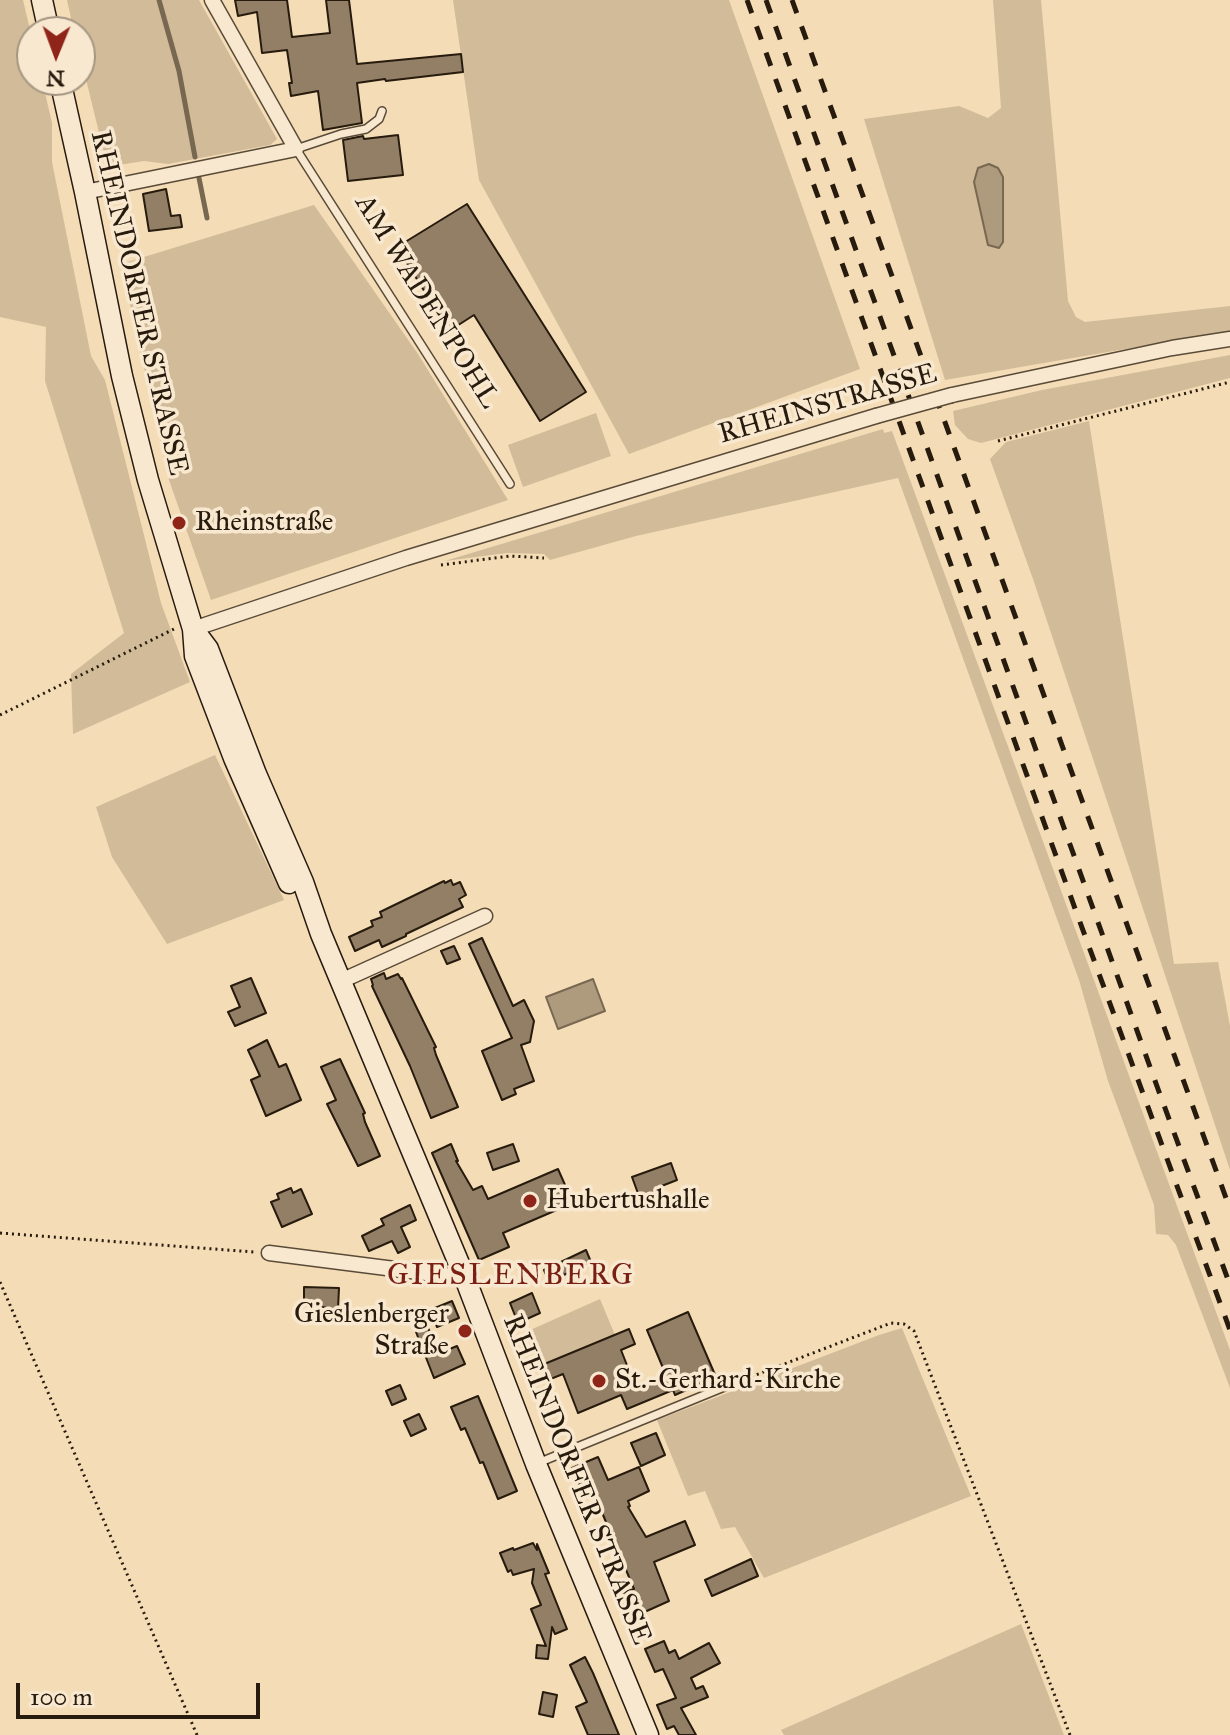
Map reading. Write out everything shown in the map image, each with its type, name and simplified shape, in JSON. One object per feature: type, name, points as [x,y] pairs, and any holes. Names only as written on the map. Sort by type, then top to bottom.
[{"type":"main road","name":"RHEINDORFER STRASSE","points":[[64,96],[122,376],[148,480],[193,629],[195,656],[234,758],[291,888],[321,934],[341,981],[465,1278],[536,1464],[648,1735]]},
{"type":"street","name":"AM WADENPOHL","points":[[212,0],[296,149]]},
{"type":"street","points":[[85,192],[296,149]]},
{"type":"street","name":"RHEINSTRASSE","points":[[193,629],[406,558],[876,416],[952,395],[1172,348],[1230,339]]},
{"type":"street","points":[[341,981],[485,916]]},
{"type":"street","points":[[269,1253],[465,1278]]},
{"type":"lane","points":[[296,149],[366,129],[379,119],[382,111]]},
{"type":"lane","name":"AM WADENPOHL","points":[[296,149],[510,484]]},
{"type":"lane","points":[[536,1464],[729,1385]]},
{"type":"path","points":[[998,441],[1230,382]]},
{"type":"path","points":[[437,565],[510,556],[544,558]]},
{"type":"path","points":[[0,715],[176,628],[193,629]]},
{"type":"path","points":[[0,1233],[269,1253]]},
{"type":"path","points":[[0,1282],[197,1735]]},
{"type":"path","points":[[729,1385],[891,1323],[904,1324],[914,1331],[1070,1735]]},
{"type":"shaded area","points":[[0,0],[23,0],[27,16],[16,16],[16,96],[46,96],[52,123],[52,162],[91,356],[105,380],[161,603],[190,682],[73,734],[71,674],[124,633],[45,381],[46,327],[0,317]]},
{"type":"shaded area","points":[[67,0],[199,0],[277,139],[270,145],[168,164],[144,161],[112,166],[106,161],[90,96],[96,96],[96,16],[70,16]]},
{"type":"shaded area","points":[[453,0],[729,0],[860,369],[629,454],[479,180]]},
{"type":"shaded area","points":[[993,0],[1041,0],[1068,301],[1076,317],[1085,322],[1230,306],[1230,331],[945,380],[864,119],[959,106],[988,118],[1001,108]]},
{"type":"shaded area","points":[[989,164],[998,168],[1003,177],[1003,242],[999,248],[988,245],[974,182],[978,168]]},
{"type":"shaded area","points":[[314,205],[418,354],[508,500],[211,600],[169,480],[121,264]]},
{"type":"shaded area","points":[[1230,355],[1230,378],[981,443],[968,439],[955,425],[953,411],[1042,390]]},
{"type":"shaded area","points":[[596,413],[611,456],[523,487],[508,445]]},
{"type":"shaded area","points":[[1089,421],[1174,964],[1218,962],[1230,1026],[1230,1170],[990,459],[1006,442]]},
{"type":"shaded area","points":[[883,429],[884,433],[892,431],[1230,1350],[1230,1388],[1176,1245],[1168,1235],[1156,1234],[1154,1205],[1108,1081],[1079,980],[898,478],[636,536],[550,560],[544,554],[507,553],[445,561]]},
{"type":"shaded area","points":[[215,755],[284,900],[167,944],[112,857],[96,807]]},
{"type":"shaded area","points":[[593,979],[605,1011],[558,1029],[546,997]]},
{"type":"shaded area","points":[[600,1299],[615,1335],[542,1365],[528,1331]]},
{"type":"shaded area","points":[[902,1328],[971,1496],[764,1578],[735,1527],[721,1529],[705,1491],[688,1496],[657,1420]]},
{"type":"shaded area","points":[[1021,1624],[1064,1735],[784,1735],[781,1730]]},
{"type":"building","points":[[235,0],[287,0],[292,37],[330,33],[326,0],[349,0],[357,64],[461,54],[463,72],[357,83],[362,123],[323,130],[318,91],[291,96],[287,50],[262,53],[257,12],[238,16]]},
{"type":"building","points":[[398,135],[403,175],[348,181],[343,140]]},
{"type":"building","points":[[166,189],[171,216],[180,215],[182,227],[149,231],[143,194]]},
{"type":"building","points":[[467,204],[586,392],[540,421],[474,315],[449,331],[397,247]]},
{"type":"building","points":[[451,880],[453,885],[460,882],[466,895],[459,899],[463,907],[382,947],[379,940],[355,951],[349,937],[373,926],[371,921],[382,917],[380,912]]},
{"type":"building","points":[[482,938],[513,1006],[524,1000],[534,1021],[530,1042],[521,1045],[534,1081],[514,1089],[516,1094],[502,1100],[482,1051],[512,1038],[469,944]]},
{"type":"building","points":[[454,946],[460,959],[447,964],[441,951]]},
{"type":"building","points":[[384,973],[386,979],[398,974],[402,978],[436,1047],[436,1055],[458,1107],[431,1118],[372,986],[371,979]]},
{"type":"building","points":[[251,978],[266,1013],[235,1026],[228,1012],[240,1007],[231,986]]},
{"type":"building","points":[[267,1040],[279,1067],[286,1064],[301,1100],[266,1116],[251,1080],[260,1076],[248,1050]]},
{"type":"building","points":[[340,1059],[365,1113],[365,1122],[380,1156],[358,1166],[327,1104],[336,1100],[321,1067]]},
{"type":"building","points":[[451,1144],[456,1161],[473,1190],[482,1186],[488,1199],[558,1169],[573,1203],[503,1233],[509,1247],[479,1260],[432,1153]]},
{"type":"building","points":[[513,1144],[519,1161],[493,1170],[487,1153]]},
{"type":"building","points":[[671,1163],[677,1180],[654,1189],[655,1193],[640,1199],[632,1177]]},
{"type":"building","points":[[291,1188],[293,1193],[301,1189],[312,1214],[282,1227],[271,1202],[279,1199],[277,1194]]},
{"type":"building","points":[[410,1205],[416,1220],[401,1227],[410,1247],[398,1253],[392,1241],[369,1251],[362,1236],[384,1225],[381,1219]]},
{"type":"building","points":[[586,1250],[591,1262],[549,1282],[544,1270]]},
{"type":"building","points":[[304,1287],[339,1288],[338,1309],[304,1305]]},
{"type":"building","points":[[532,1293],[540,1313],[518,1323],[510,1303]]},
{"type":"building","points":[[452,1301],[459,1318],[437,1327],[430,1310]]},
{"type":"building","points":[[688,1312],[716,1377],[675,1395],[673,1390],[627,1409],[621,1395],[578,1413],[563,1374],[548,1380],[542,1365],[629,1329],[635,1344],[621,1350],[636,1388],[666,1375],[647,1330]]},
{"type":"building","points":[[428,1328],[440,1353],[457,1346],[465,1364],[434,1378],[416,1332]]},
{"type":"building","points":[[400,1385],[406,1399],[392,1405],[386,1391]]},
{"type":"building","points":[[478,1396],[517,1491],[498,1499],[483,1462],[480,1463],[465,1428],[461,1430],[451,1407]]},
{"type":"building","points":[[419,1414],[426,1429],[411,1436],[404,1421]]},
{"type":"building","points":[[656,1433],[665,1455],[641,1466],[631,1443]]},
{"type":"building","points":[[598,1457],[608,1480],[639,1467],[649,1491],[628,1501],[628,1507],[646,1537],[685,1521],[695,1545],[654,1562],[669,1601],[629,1619],[619,1594],[634,1589],[593,1491],[584,1495],[572,1468]]},
{"type":"building","points":[[533,1543],[537,1550],[537,1544],[549,1573],[545,1574],[567,1629],[555,1634],[552,1627],[548,1659],[536,1658],[537,1645],[546,1646],[531,1609],[541,1605],[532,1583],[534,1569],[513,1575],[511,1570],[508,1572],[500,1553]]},
{"type":"building","points":[[751,1559],[758,1576],[712,1596],[705,1580]]},
{"type":"building","points":[[664,1641],[669,1653],[675,1650],[679,1659],[709,1643],[720,1663],[691,1678],[696,1689],[703,1686],[708,1697],[681,1708],[696,1735],[679,1735],[674,1726],[667,1729],[657,1705],[676,1698],[663,1669],[655,1672],[645,1649]]},
{"type":"building","points":[[585,1657],[619,1735],[588,1735],[576,1707],[587,1702],[570,1665]]},
{"type":"building","points":[[543,1692],[557,1695],[553,1717],[539,1714]]},
{"type":"waterway","points":[[159,0],[179,71],[195,157]]},
{"type":"waterway","points":[[199,178],[207,218]]},
{"type":"railway","points":[[747,0],[1230,1330]]},
{"type":"railway","points":[[766,0],[1230,1285]]},
{"type":"railway","points":[[792,0],[1230,1209]]},
{"type":"place","name":"Rheinstraße","points":[[179,523]]},
{"type":"place","name":"Hubertushalle","points":[[530,1201]]},
{"type":"place","name":"Gieslenberger Straße","points":[[465,1331]]},
{"type":"place","name":"St.-Gerhard-Kirche","points":[[599,1381]]},
{"type":"district","name":"GIESLENBERG","points":[[511,1277]]}]
